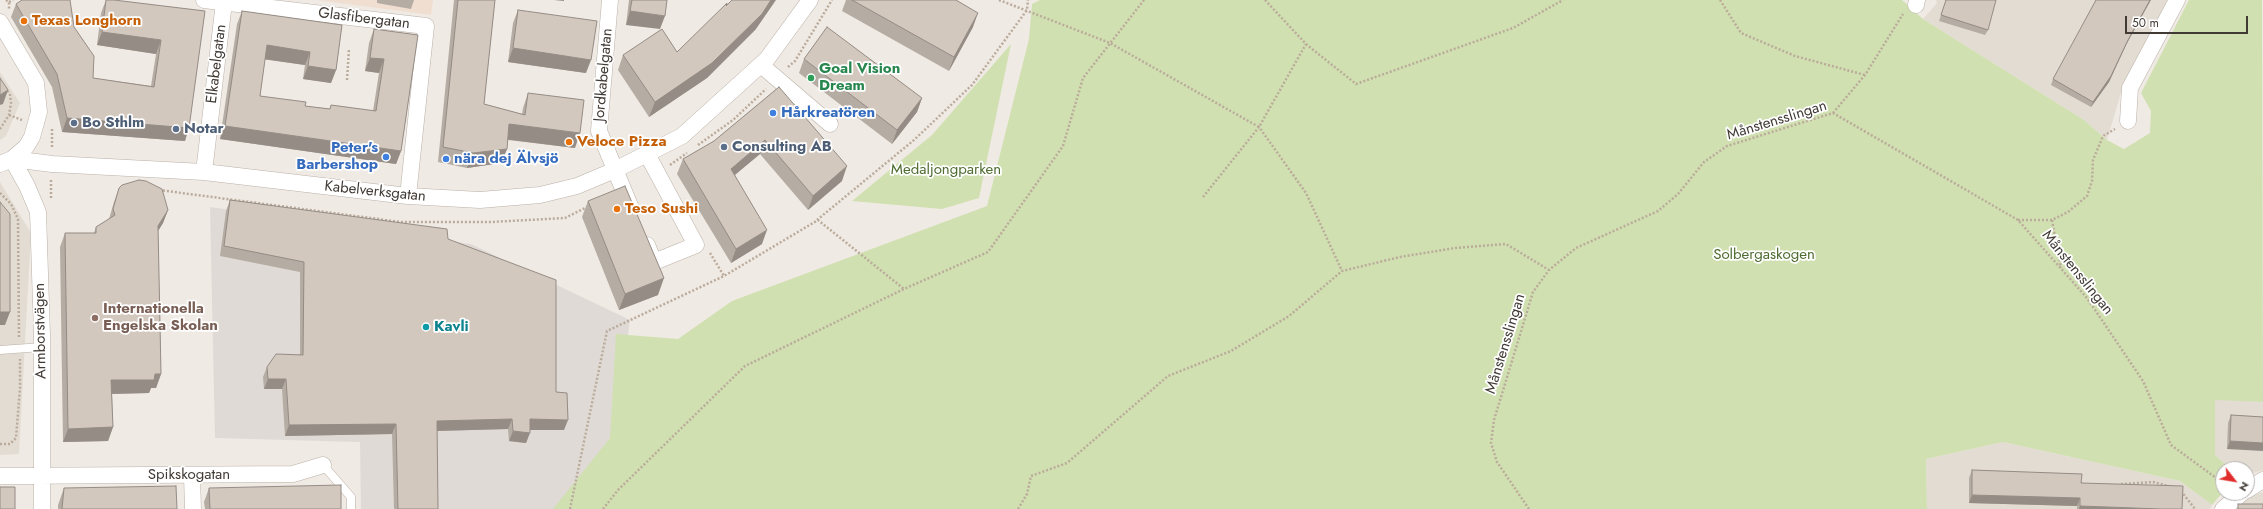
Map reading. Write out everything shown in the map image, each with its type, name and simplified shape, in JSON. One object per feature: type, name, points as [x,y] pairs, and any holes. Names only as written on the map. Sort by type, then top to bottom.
[{"type":"street","name":"Glasfibergatan","points":[[204,0],[426,26],[408,196]]},
{"type":"street","name":"Jordkabelgatan","points":[[610,0],[599,131],[615,170]]},
{"type":"street","name":"Kabelverksgatan","points":[[6,161],[204,172],[408,196],[480,200],[540,196],[577,186],[615,170],[682,136],[761,65],[810,0]]},
{"type":"street","points":[[2128,120],[2130,88],[2177,0]]},
{"type":"street","name":"Elkabelgatan","points":[[204,172],[224,2]]},
{"type":"street","points":[[0,22],[36,83],[38,98],[38,112],[32,137],[26,147],[6,161]]},
{"type":"street","points":[[761,65],[830,124]]},
{"type":"street","points":[[615,170],[654,262],[696,246],[647,154]]},
{"type":"street","name":"Armborstvägen","points":[[6,161],[27,186],[38,212],[42,347],[42,509]]},
{"type":"street","name":"Spikskogatan","points":[[0,476],[192,476],[294,474],[323,465]]},
{"type":"street","points":[[192,476],[193,509]]},
{"type":"street","points":[[2223,509],[2232,501]]},
{"type":"lane","points":[[0,350],[42,347]]},
{"type":"lane","name":"Spikskogatan","points":[[323,465],[351,497],[351,509]]},
{"type":"path","points":[[9,2],[13,0]]},
{"type":"path","points":[[658,173],[733,120],[795,61],[832,0]]},
{"type":"path","points":[[999,0],[1110,43],[1259,127],[1306,193],[1342,271]]},
{"type":"path","points":[[570,509],[606,331],[724,276],[817,220],[914,140],[972,85],[1027,10],[1028,0]]},
{"type":"path","points":[[603,509],[618,490],[745,366],[904,289],[988,252],[1063,146],[1083,78],[1144,0]]},
{"type":"path","points":[[1265,0],[1306,44],[1356,84],[1513,28],[1563,0]]},
{"type":"path","points":[[1720,0],[1742,33],[1795,56],[1865,75]]},
{"type":"path","points":[[1833,113],[1865,75],[1902,15],[1916,3]]},
{"type":"path","points":[[1203,197],[1259,127],[1306,44]]},
{"type":"path","points":[[347,80],[349,49]]},
{"type":"path","points":[[0,129],[9,115],[11,103],[10,95],[3,84]]},
{"type":"path","name":"Månstensslingan","points":[[1529,509],[1497,462],[1491,443],[1494,420],[1533,292],[1549,270],[1576,248],[1658,211],[1678,194],[1704,162],[1727,146],[1833,113],[2018,220],[2087,298],[2143,381],[2171,445],[2215,477]]},
{"type":"path","points":[[2018,220],[2052,220],[2068,212],[2086,196],[2092,181],[2093,160],[2103,136],[2128,120]]},
{"type":"path","points":[[152,189],[401,222],[491,222],[565,218],[591,206]]},
{"type":"path","points":[[0,193],[11,204],[18,219],[20,349],[20,388],[16,438],[10,444],[0,444]]},
{"type":"path","points":[[817,220],[904,289]]},
{"type":"path","points":[[2052,220],[2061,269]]},
{"type":"path","points":[[1018,509],[1027,494],[1031,476],[1067,463],[1168,376],[1231,351],[1289,316],[1342,271],[1400,257],[1455,248],[1506,244],[1549,270]]},
{"type":"path","points":[[2115,484],[2153,482],[2174,486],[2185,494],[2195,509]]},
{"type":"shaded area","points":[[317,0],[433,0],[431,15]]},
{"type":"shaded area","points":[[1936,0],[2170,0],[2123,86],[2107,140],[2084,120],[1923,19],[1937,3]]},
{"type":"shaded area","points":[[0,72],[20,103],[6,136],[0,140]]},
{"type":"shaded area","points":[[0,182],[31,233],[19,454],[0,455]]},
{"type":"shaded area","name":"Kavli","points":[[210,207],[471,244],[630,320],[613,444],[563,509],[361,509],[360,442],[215,438]]},
{"type":"shaded area","points":[[2215,399],[2263,402],[2263,470],[2255,472],[2255,461],[2222,461],[2215,455]]},
{"type":"shaded area","points":[[2003,442],[2180,481],[2212,505],[2210,509],[1927,509],[1926,459]]},
{"type":"shaded area","points":[[2263,492],[2263,509],[2233,509],[2242,501],[2255,501],[2255,495]]},
{"type":"green space","name":"Solbergaskogen","points":[[1040,0],[1902,0],[1923,19],[2084,120],[2107,140],[2124,149],[2150,133],[2151,111],[2141,93],[2189,0],[2262,0],[2263,402],[2215,400],[2215,455],[2222,461],[2215,461],[2215,501],[2212,505],[2180,481],[2003,442],[1926,459],[1927,509],[553,509],[610,438],[616,334],[678,339],[732,301],[987,206],[1029,39],[1032,4]]},
{"type":"green space","name":"Medaljongparken","points":[[1011,44],[979,198],[942,209],[852,201],[932,135]]},
{"type":"building","points":[[22,0],[70,0],[74,27],[94,56],[93,78],[154,87],[161,40],[102,32],[106,0],[205,11],[189,128],[67,118],[57,74],[16,4]]},
{"type":"building","points":[[458,0],[495,0],[484,104],[525,115],[528,93],[584,100],[580,133],[509,124],[507,149],[473,153],[443,147]]},
{"type":"building","points":[[632,0],[667,0],[665,16],[630,11]]},
{"type":"building","points":[[732,0],[771,0],[762,14],[712,63],[655,102],[623,55],[662,29],[677,52],[727,3],[726,6]]},
{"type":"building","points":[[852,0],[956,0],[978,13],[954,57]]},
{"type":"building","points":[[1946,0],[1996,0],[1988,30],[1941,15]]},
{"type":"building","points":[[2096,0],[2150,0],[2128,40],[2111,76],[2093,102],[2053,79]]},
{"type":"building","points":[[518,10],[597,21],[591,60],[513,48]]},
{"type":"building","points":[[242,11],[342,25],[336,70],[308,66],[310,52],[267,45],[260,96],[306,102],[305,106],[330,109],[331,105],[376,111],[384,59],[370,58],[374,29],[418,35],[401,151],[225,126]]},
{"type":"building","points":[[827,27],[922,98],[897,130],[804,59]]},
{"type":"building","points":[[0,78],[8,90],[0,95]]},
{"type":"building","points":[[779,87],[847,166],[813,196],[765,140],[731,169],[767,230],[736,249],[683,159],[714,141]]},
{"type":"building","points":[[139,180],[146,181],[162,189],[168,210],[158,226],[161,374],[155,374],[154,380],[111,380],[113,427],[68,429],[65,233],[96,233],[96,227],[115,215],[113,209],[119,188],[122,185]]},
{"type":"building","points":[[625,186],[664,278],[625,294],[588,201]]},
{"type":"building","name":"Kavli","points":[[230,200],[447,229],[448,239],[556,280],[556,392],[567,393],[568,420],[530,419],[530,433],[513,431],[512,419],[437,421],[438,509],[398,509],[396,424],[289,425],[286,379],[268,379],[267,367],[276,354],[303,355],[304,262],[224,246]]},
{"type":"building","points":[[0,202],[10,214],[10,312],[0,312]]},
{"type":"building","points":[[2231,415],[2263,417],[2263,443],[2230,441]]},
{"type":"building","points":[[1972,470],[2082,474],[2081,483],[2183,486],[2182,509],[2080,506],[2080,498],[1972,495]]},
{"type":"building","points":[[341,485],[341,509],[210,509],[209,488]]},
{"type":"building","points":[[176,486],[177,509],[62,509],[64,488]]},
{"type":"building","points":[[0,487],[15,487],[15,509],[0,509]]},
{"type":"building","points":[[2238,504],[2263,504],[2263,509],[2238,509]]},
{"type":"place","name":"Texas Longhorn","points":[[24,21]]},
{"type":"place","name":"Goal Vision Dream","points":[[811,78]]},
{"type":"place","name":"Hårkreatören","points":[[773,113]]},
{"type":"place","name":"Bo Sthlm","points":[[74,123]]},
{"type":"place","name":"Notar","points":[[176,129]]},
{"type":"place","name":"Veloce Pizza","points":[[569,142]]},
{"type":"place","name":"Consulting AB","points":[[724,147]]},
{"type":"place","name":"Peter's Barbershop","points":[[386,157]]},
{"type":"place","name":"nära dej Älvsjö","points":[[446,159]]},
{"type":"place","name":"Teso Sushi","points":[[617,209]]},
{"type":"place","name":"Internationella Engelska Skolan","points":[[95,318]]},
{"type":"place","name":"Kavli","points":[[426,327]]}]
